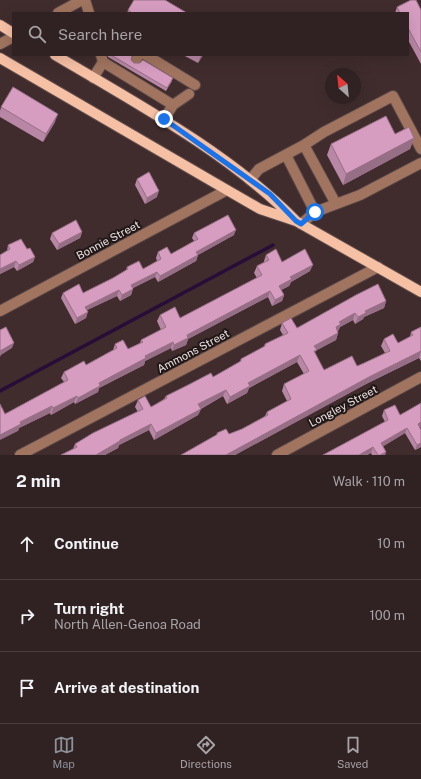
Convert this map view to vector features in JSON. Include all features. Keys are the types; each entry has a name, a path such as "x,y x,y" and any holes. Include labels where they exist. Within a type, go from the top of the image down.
{"main road":[{"path":"1,26 12,32"},
{"path":"57,56 164,119 270,194 299,223"},
{"path":"0,58 260,209 299,223 421,292"}],"street":[{"path":"60,12 84,0 89,12"},
{"path":"0,44 12,38"},
{"path":"149,60 163,71 194,85"},
{"path":"94,78 108,61 152,88 173,105"},
{"path":"164,119 173,105 189,94"},
{"path":"250,180 259,170 324,132 394,96 421,149"},
{"path":"304,145 336,204"},
{"path":"286,155 315,212"},
{"path":"299,223 315,212 360,195 421,163"},
{"name":"Bonnie Street","path":"0,311 227,190"},
{"name":"Ammons Street","path":"20,455 378,267"},
{"name":"Longley Street","path":"277,455 421,377"}],"building":[{"path":"134,0 165,0 185,12 131,12 128,10"},
{"path":"411,0 416,0 421,10 421,52 409,30 409,12 400,12 397,7"},
{"path":"113,56 132,56 131,60 134,63 140,63 143,60 173,78 167,88"},
{"path":"13,87 58,114 46,134 1,107"},
{"path":"386,116 395,134 409,127 414,138 346,174 331,144"},
{"path":"149,172 159,191 147,198 137,179"},
{"path":"228,215 236,230 196,252 198,255 160,276 157,272 131,285 133,289 122,295 119,290 85,307 88,312 77,318 63,293 79,284 83,293 113,278 128,269 127,267 139,261 143,269 161,259 158,252 167,247 171,254 198,239 194,233"},
{"path":"76,220 82,232 59,244 52,233"},
{"path":"21,239 27,249 30,248 35,257 19,265 16,261 0,269 0,255 10,249 8,245"},
{"path":"276,249 282,262 305,249 313,265 290,277 292,279 279,286 284,295 275,300 270,291 187,335 188,338 174,345 173,342 145,356 146,358 99,383 100,386 78,398 77,396 53,408 52,406 20,422 21,424 0,435 0,404 5,414 68,380 64,372 84,361 86,365 117,348 115,344 123,340 128,349 143,342 141,340 166,327 160,315 175,307 180,318 262,275 257,266 269,260 266,255"},
{"path":"378,284 386,301 365,311 366,313 358,317 355,313 339,322 341,324 336,327 338,333 314,346 317,350 314,351 324,370 352,356 357,366 362,364 390,351 384,339 393,334 398,343 413,335 411,332 421,327 421,351 369,377 226,455 181,455 226,429 229,434 242,429 268,415 267,412 291,399 284,384 309,371 300,355 248,383 250,386 230,397 226,390 198,404 201,409 156,433 151,424 120,440 96,455 61,455 77,447 75,444 93,433 143,409 138,400 145,396 151,407 167,398 166,396 211,373 213,377 265,346 265,344 288,333 282,323 291,318 297,328"},
{"path":"6,327 14,343 0,351 0,330"},
{"path":"421,403 421,422 418,424 421,430 421,443 417,445 407,428 381,443 386,452 380,455 378,455 373,447 359,455 323,455 388,420 384,410 395,405 400,415"}],"waterway":[{"path":"0,391 273,245"}],"route":[{"path":"164,119 270,194 296,221 301,224 315,212"}]}
